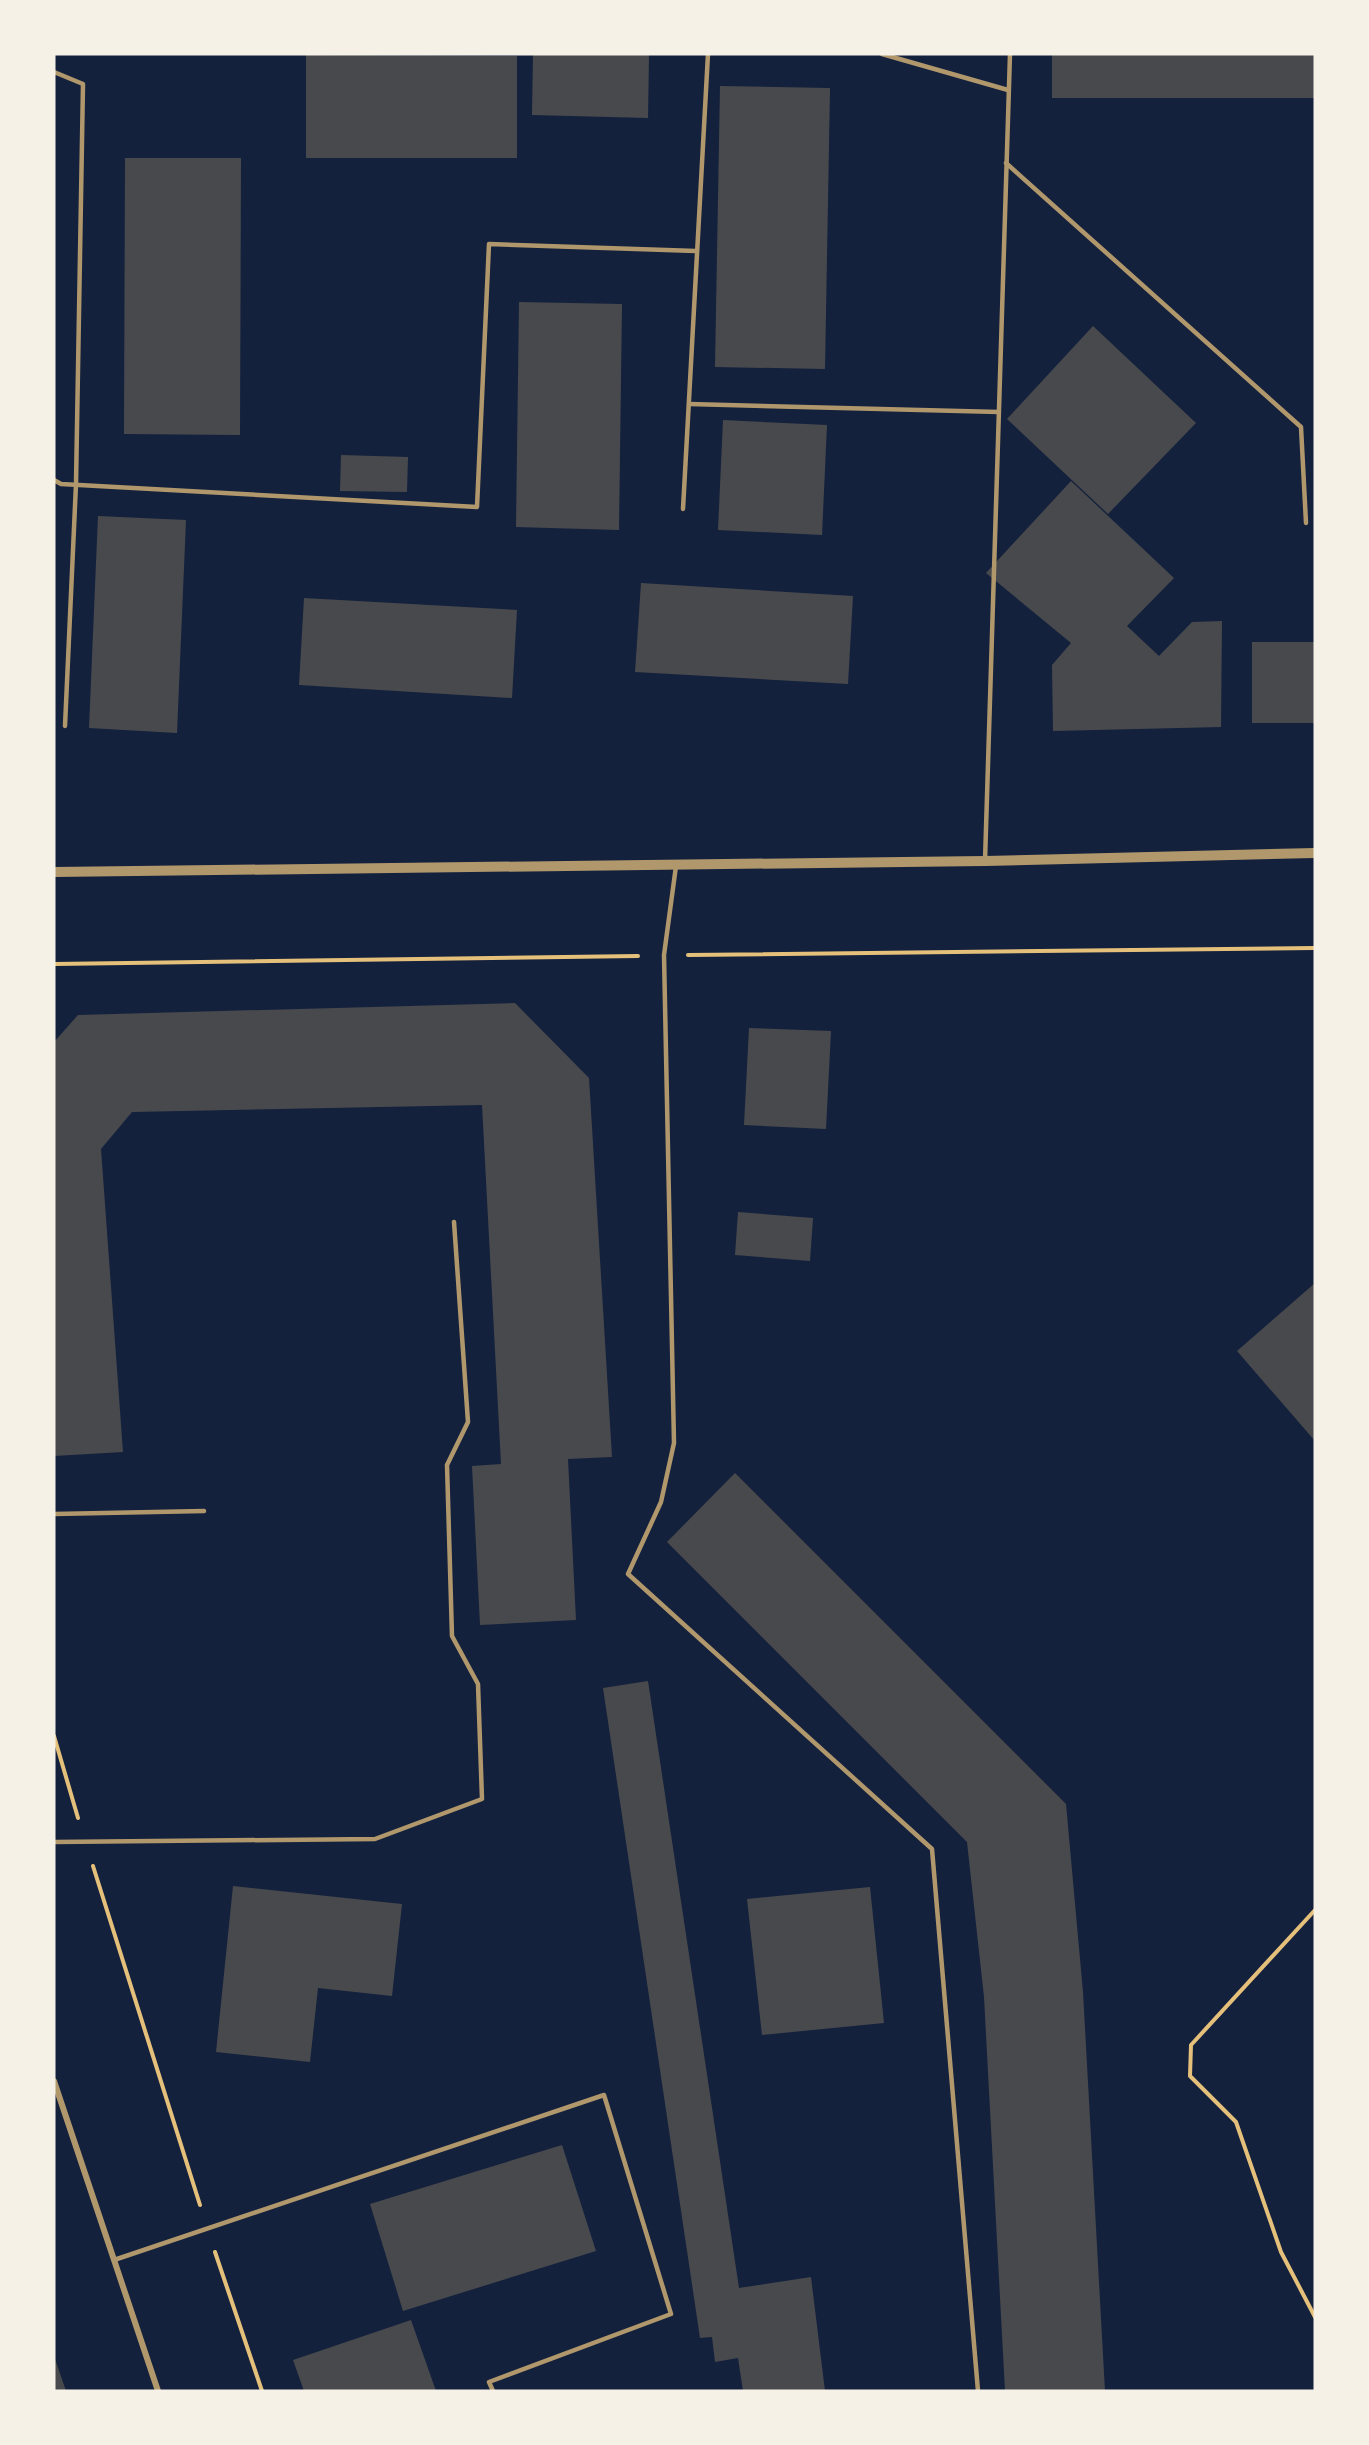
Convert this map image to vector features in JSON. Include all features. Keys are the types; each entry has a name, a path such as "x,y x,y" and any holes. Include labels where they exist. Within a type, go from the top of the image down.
{"street":[{"path":"54,872 985,861 1315,853"},
{"path":"54,2081 158,2391"}],"lane":[{"path":"683,509 708,54"},
{"path":"882,54 1008,90"},
{"path":"985,861 1010,54"},
{"path":"54,72 83,84 76,484 65,726"},
{"path":"1006,163 1301,427 1306,523"},
{"path":"54,480 61,484 477,507 489,244 696,251"},
{"path":"689,404 999,412"},
{"path":"676,864 664,955 674,1443 661,1502 628,1574 932,1849 978,2391"},
{"path":"54,1842 375,1839 482,1799 478,1684 452,1636 447,1465 468,1422 454,1222"},
{"path":"54,1514 204,1511"},
{"path":"114,2260 604,2095 671,2314 489,2382 493,2391"}],"path":[{"path":"54,1736 85,1842 262,2391"},
{"path":"1315,1910 1191,2045 1190,2076 1236,2122 1281,2252 1315,2317"}],"building":[{"path":"533,54 649,54 648,118 532,115"},
{"path":"1052,54 1315,54 1315,98 1052,98"},
{"path":"306,55 517,56 517,158 306,158"},
{"path":"720,86 830,88 825,369 715,367"},
{"path":"125,158 241,158 240,435 124,434"},
{"path":"519,302 622,304 619,530 516,527"},
{"path":"1093,326 1196,423 1108,514 1007,419"},
{"path":"723,420 827,425 822,535 718,530"},
{"path":"341,455 408,457 407,492 340,491"},
{"path":"1071,481 1174,578 1127,626 1159,656 1192,622 1222,621 1221,727 1053,731 1052,665 1071,643 986,573"},
{"path":"98,516 186,520 177,733 89,728"},
{"path":"641,583 853,596 848,684 635,672"},
{"path":"304,598 517,610 512,698 299,685"},
{"path":"1252,642 1315,642 1315,723 1252,723"},
{"path":"515,1003 589,1078 612,1457 568,1459 576,1620 480,1625 472,1466 501,1464 482,1105 132,1112 101,1149 123,1452 54,1456 54,1042 78,1015"},
{"path":"749,1028 831,1031 826,1129 744,1125"},
{"path":"738,1212 813,1218 810,1261 735,1255"},
{"path":"1315,1283 1315,1441 1237,1351"},
{"path":"735,1473 1066,1804 1083,1992 1105,2391 1005,2391 984,1997 967,1842 667,1542"},
{"path":"648,1681 739,2288 811,2277 825,2391 743,2391 738,2358 715,2362 712,2337 700,2338 603,1688"},
{"path":"233,1886 402,1904 392,1996 318,1988 310,2062 216,2052"},
{"path":"870,1887 884,2023 762,2035 747,1899"},
{"path":"562,2145 596,2251 403,2311 370,2204"},
{"path":"411,2320 436,2391 304,2391 293,2360"},
{"path":"54,2356 66,2391 54,2391"}]}
